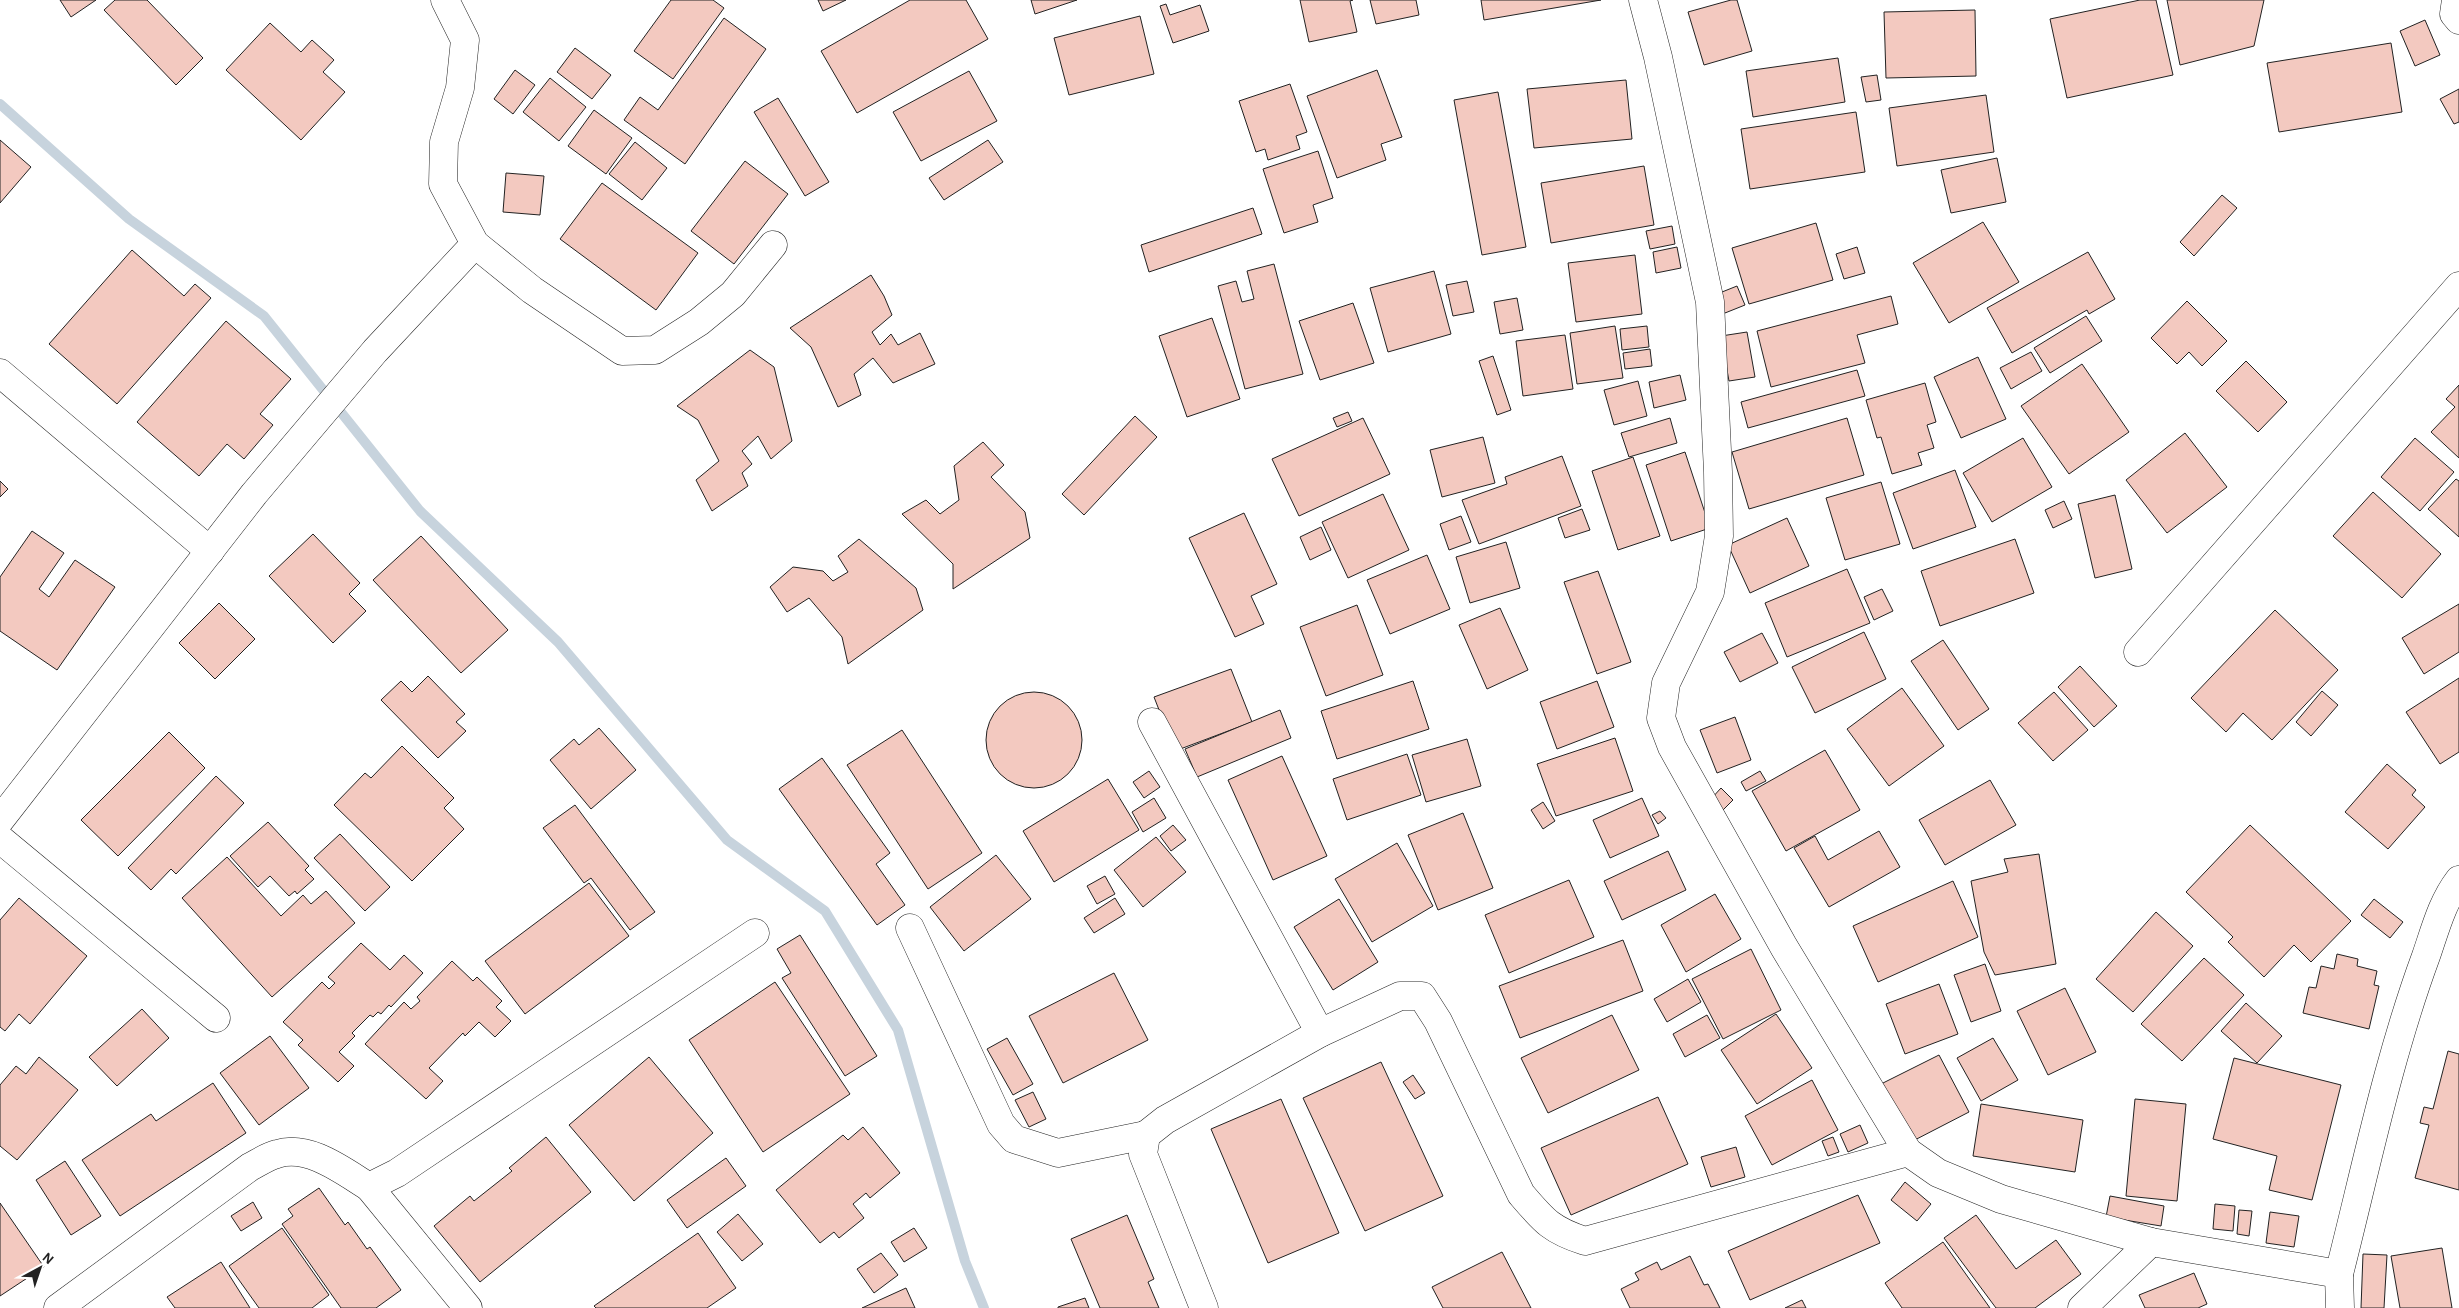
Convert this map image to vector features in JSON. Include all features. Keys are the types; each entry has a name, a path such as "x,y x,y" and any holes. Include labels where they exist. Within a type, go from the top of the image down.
{"street":[{"path":"445,0 465,40 460,88 444,142 442,184 475,244 532,290 622,351 655,350 699,322 733,294 773,245"},
{"path":"1643,0 1658,57 1710,302 1718,472 1719,536 1710,592 1666,682 1660,718 1672,747 1784,947 1908,1152 1938,1173 2001,1199 2150,1242 2339,1274"},
{"path":"2456,0 2454,14 2459,20"},
{"path":"0,820 254,494 375,351 475,244"},
{"path":"2138,652 2459,286"},
{"path":"0,373 210,551"},
{"path":"1152,722 1320,1033"},
{"path":"0,839 216,1018"},
{"path":"2340,1308 2339,1274 2402,1032 2419,976 2449,893 2459,880"},
{"path":"910,928 1000,1124 1014,1140 1058,1153 1146,1136 1165,1120 1320,1033 1400,996 1422,996 1438,1021 1522,1194 1541,1218 1560,1233 1585,1241 1908,1152"},
{"path":"369,1187 397,1172 755,933"},
{"path":"1146,1136 1143,1154 1204,1308"},
{"path":"58,1308 250,1167 278,1154 302,1151 336,1167 369,1187 468,1308"},
{"path":"2082,1308 2150,1242"}],"building":[{"path":"60,0 96,0 71,17"},
{"path":"115,0 147,0 203,58 176,85 104,10"},
{"path":"671,0 713,0 724,8 673,79 634,51"},
{"path":"818,0 846,0 823,11"},
{"path":"910,0 966,0 988,39 857,113 821,51"},
{"path":"1031,0 1077,0 1035,14"},
{"path":"1300,0 1353,0 1350,1 1357,32 1309,42"},
{"path":"1370,0 1416,0 1419,15 1376,24"},
{"path":"1481,0 1601,0 1484,20"},
{"path":"1737,0 1752,51 1704,65 1688,12"},
{"path":"2140,0 2156,0 2173,75 2067,98 2050,19"},
{"path":"2167,0 2264,0 2254,46 2180,65"},
{"path":"1166,4 1170,15 1200,5 1209,31 1173,43 1160,6"},
{"path":"1975,10 1976,76 1886,78 1884,12"},
{"path":"1140,16 1154,74 1069,95 1054,38"},
{"path":"724,18 766,49 685,164 624,120 640,97 658,110"},
{"path":"2425,20 2440,55 2415,66 2400,31"},
{"path":"270,23 301,52 312,40 334,60 323,72 345,92 301,140 226,70"},
{"path":"2391,43 2402,112 2279,132 2267,63"},
{"path":"575,48 611,75 592,99 557,72"},
{"path":"1838,58 1845,102 1753,117 1746,71"},
{"path":"515,70 535,85 513,114 494,99"},
{"path":"1377,70 1402,137 1381,144 1386,160 1337,178 1307,96"},
{"path":"969,71 997,121 921,161 893,112"},
{"path":"1877,75 1881,100 1866,102 1861,77"},
{"path":"550,78 586,107 559,141 523,112"},
{"path":"1626,80 1632,139 1534,148 1527,89"},
{"path":"1290,84 1307,132 1296,136 1300,149 1268,160 1265,149 1256,152 1239,101"},
{"path":"2459,89 2459,122 2454,124 2440,99"},
{"path":"1498,92 1526,247 1482,255 1454,100"},
{"path":"1986,95 1994,152 1897,166 1889,108"},
{"path":"778,98 829,182 805,196 754,112"},
{"path":"594,110 632,138 606,174 568,146"},
{"path":"1856,112 1865,172 1750,189 1741,129"},
{"path":"0,140 31,167 0,203"},
{"path":"988,140 1003,162 944,200 929,178"},
{"path":"635,142 667,168 642,200 609,174"},
{"path":"1318,151 1333,198 1313,205 1318,222 1284,233 1263,169"},
{"path":"1997,158 2006,202 1951,213 1941,170"},
{"path":"745,161 788,194 734,264 691,231"},
{"path":"1644,166 1654,225 1551,243 1541,183"},
{"path":"506,173 544,176 540,215 503,212"},
{"path":"602,183 698,253 656,310 560,239"},
{"path":"2222,195 2237,208 2194,256 2180,242"},
{"path":"1253,208 1262,234 1149,272 1141,245"},
{"path":"1983,222 2019,282 1949,323 1913,263"},
{"path":"1816,223 1833,280 1749,304 1732,248"},
{"path":"1672,226 1675,244 1650,249 1646,231"},
{"path":"1677,247 1681,268 1656,273 1653,252"},
{"path":"1857,247 1865,273 1844,279 1836,254"},
{"path":"132,250 184,296 195,284 211,298 117,404 49,344"},
{"path":"2088,252 2115,299 2089,314 2087,310 2012,353 1987,308"},
{"path":"1635,255 1642,314 1576,322 1568,263"},
{"path":"1274,264 1303,374 1245,389 1218,286 1236,281 1242,302 1254,299 1247,271"},
{"path":"1434,271 1451,334 1388,352 1370,288"},
{"path":"871,275 884,296 892,315 872,332 880,345 891,334 898,345 920,333 935,364 893,383 873,358 854,374 861,395 838,407 811,347 790,328"},
{"path":"1467,281 1474,312 1453,316 1446,285"},
{"path":"1737,286 1745,305 1725,313 1717,294"},
{"path":"1891,296 1898,324 1857,335 1865,363 1771,387 1757,331"},
{"path":"1517,298 1523,330 1500,334 1494,302"},
{"path":"2187,301 2227,341 2202,366 2189,352 2177,364 2151,338"},
{"path":"1353,303 1374,363 1320,380 1299,321"},
{"path":"2086,316 2102,341 2050,373 2034,348"},
{"path":"1212,318 1240,399 1187,417 1159,336"},
{"path":"226,321 291,379 260,414 273,425 244,459 227,444 199,476 137,422"},
{"path":"1615,326 1623,378 1577,384 1570,333"},
{"path":"1647,326 1649,347 1622,350 1620,329"},
{"path":"1747,332 1755,377 1729,381 1721,336"},
{"path":"1565,335 1573,389 1523,396 1516,341"},
{"path":"1650,349 1652,366 1625,369 1623,353"},
{"path":"750,350 774,367 792,441 771,459 758,436 742,451 752,464 742,473 748,486 712,511 696,480 719,461 698,420 677,406"},
{"path":"2031,352 2042,371 2011,389 2000,368"},
{"path":"1493,356 1511,410 1497,415 1479,361"},
{"path":"1978,357 2006,419 1961,438 1934,377"},
{"path":"2246,361 2287,402 2258,432 2216,391"},
{"path":"2082,364 2129,432 2069,474 2021,406"},
{"path":"1857,370 1865,396 1748,428 1741,402"},
{"path":"1680,375 1686,400 1654,408 1649,382"},
{"path":"1638,381 1647,416 1614,425 1604,390"},
{"path":"1925,383 1936,422 1927,425 1934,448 1918,453 1922,465 1892,474 1881,437 1877,438 1866,400"},
{"path":"2459,385 2459,458 2431,432 2455,407 2446,399"},
{"path":"1348,412 1352,421 1337,427 1333,418"},
{"path":"1135,416 1157,437 1084,515 1062,494"},
{"path":"1363,418 1390,474 1299,516 1272,459"},
{"path":"1670,418 1677,443 1629,457 1621,433"},
{"path":"1847,418 1864,475 1749,509 1732,452"},
{"path":"2185,433 2227,487 2167,533 2126,480"},
{"path":"1483,437 1495,483 1442,497 1430,450"},
{"path":"2023,438 2052,487 1992,522 1963,473"},
{"path":"2415,438 2454,472 2420,511 2381,477"},
{"path":"983,442 1004,465 991,477 1025,512 1030,538 953,589 953,564 902,514 926,500 940,514 959,500 954,466"},
{"path":"1685,452 1710,528 1671,541 1646,465"},
{"path":"1562,456 1581,506 1479,544 1462,500 1507,484 1505,477"},
{"path":"1633,457 1660,536 1618,550 1592,471"},
{"path":"1955,470 1976,527 1913,549 1893,493"},
{"path":"2456,479 2459,481 2459,537 2428,509"},
{"path":"0,481 8,489 0,497"},
{"path":"1881,482 1900,544 1845,560 1826,498"},
{"path":"2373,492 2441,554 2402,598 2333,536"},
{"path":"1383,494 1409,550 1348,578 1322,522"},
{"path":"2115,495 2132,569 2095,578 2078,504"},
{"path":"2064,501 2072,519 2053,528 2045,510"},
{"path":"1582,509 1590,530 1565,538 1558,518"},
{"path":"1244,513 1277,584 1251,596 1264,624 1235,637 1189,538"},
{"path":"1461,516 1471,542 1449,550 1440,524"},
{"path":"1787,518 1809,566 1750,593 1728,545"},
{"path":"1321,527 1331,550 1310,560 1300,537"},
{"path":"32,531 64,553 39,589 49,597 75,560 115,587 57,670 0,631 0,577"},
{"path":"313,534 360,583 349,594 366,611 333,643 269,576"},
{"path":"421,536 508,630 461,673 373,580"},
{"path":"859,539 916,588 923,610 848,664 842,637 809,598 787,612 770,587 793,567 823,571 833,581 848,572 838,556"},
{"path":"2015,539 2034,593 1940,626 1921,571"},
{"path":"1506,542 1520,588 1470,603 1456,557"},
{"path":"1427,555 1450,609 1390,634 1367,580"},
{"path":"1847,569 1870,623 1787,657 1765,603"},
{"path":"1598,571 1631,662 1597,674 1564,582"},
{"path":"1882,589 1893,611 1874,620 1864,597"},
{"path":"219,603 255,639 215,679 179,643"},
{"path":"2459,604 2459,652 2424,674 2402,638"},
{"path":"1357,605 1383,675 1326,696 1300,627"},
{"path":"1500,608 1528,670 1487,689 1459,625"},
{"path":"2275,610 2338,670 2272,740 2243,713 2226,732 2191,698"},
{"path":"1864,632 1886,679 1815,713 1792,667"},
{"path":"1762,633 1778,663 1740,682 1724,652"},
{"path":"1943,640 1989,709 1958,730 1911,661"},
{"path":"2080,666 2117,706 2094,727 2058,687"},
{"path":"1231,669 1252,722 1175,751 1154,697"},
{"path":"428,676 465,714 456,722 466,731 438,758 381,700 401,681 412,692"},
{"path":"2459,678 2459,752 2440,764 2406,712"},
{"path":"1413,681 1429,729 1337,759 1321,711"},
{"path":"1597,681 1614,727 1557,749 1540,702"},
{"path":"1902,688 1944,746 1889,786 1847,729"},
{"path":"2322,691 2338,705 2311,736 2296,722"},
{"path":"1034,692 1052,695 1068,706 1079,722 1082,740 1079,758 1068,774 1052,785 1034,788 1016,785 1000,774 989,758 986,740 989,722 1000,706 1016,695"},
{"path":"2054,692 2088,730 2053,761 2018,723"},
{"path":"1280,710 1291,738 1197,777 1185,749"},
{"path":"1735,717 1751,760 1717,773 1700,730"},
{"path":"599,728 636,770 591,809 550,760 574,739 579,745"},
{"path":"902,730 982,853 928,889 847,765"},
{"path":"169,732 205,768 118,856 81,820"},
{"path":"1615,738 1633,791 1556,816 1537,764"},
{"path":"1467,739 1481,786 1426,802 1412,755"},
{"path":"402,746 454,798 444,808 464,829 412,881 334,805 365,773 371,778"},
{"path":"1825,750 1860,810 1786,851 1752,791"},
{"path":"1407,754 1421,795 1347,820 1333,779"},
{"path":"1282,756 1327,856 1273,880 1228,780"},
{"path":"822,758 890,853 876,864 905,905 877,925 779,789"},
{"path":"2387,764 2416,790 2412,795 2425,807 2388,849 2345,812"},
{"path":"1149,771 1160,787 1144,798 1133,782"},
{"path":"1760,771 1766,781 1746,791 1741,782"},
{"path":"216,776 244,803 176,874 171,869 151,890 128,868"},
{"path":"1108,779 1139,830 1054,882 1023,831"},
{"path":"1990,780 2016,825 1945,865 1919,820"},
{"path":"1721,788 1733,800 1723,810 1711,799"},
{"path":"1154,798 1166,818 1143,832 1132,812"},
{"path":"1642,798 1659,836 1610,858 1593,820"},
{"path":"1543,802 1555,821 1543,829 1531,810"},
{"path":"575,805 655,912 630,930 591,878 584,883 543,828"},
{"path":"1660,811 1666,818 1658,824 1652,815"},
{"path":"1463,813 1493,888 1438,910 1408,835"},
{"path":"268,822 309,866 305,870 314,879 297,894 295,891 289,896 270,876 258,887 230,856"},
{"path":"1173,825 1186,840 1171,851 1160,836"},
{"path":"2250,825 2351,921 2311,962 2294,945 2264,977 2228,942 2233,937 2186,892"},
{"path":"1879,831 1900,867 1829,907 1794,848 1815,836 1828,860"},
{"path":"340,834 390,887 365,911 314,858"},
{"path":"1156,837 1186,872 1143,907 1114,870"},
{"path":"1397,843 1433,906 1372,942 1335,879"},
{"path":"1668,851 1686,890 1622,920 1604,881"},
{"path":"2039,854 2056,964 1995,975 1984,952 1971,881 2008,872 2004,859"},
{"path":"996,855 1031,899 964,951 930,907"},
{"path":"227,857 281,916 303,895 311,904 326,891 355,923 272,997 182,898"},
{"path":"1105,876 1115,894 1097,904 1087,886"},
{"path":"1569,880 1594,937 1509,973 1485,915"},
{"path":"1953,881 1978,937 1878,982 1853,926"},
{"path":"589,883 629,936 525,1014 485,961"},
{"path":"1715,894 1741,939 1686,972 1661,925"},
{"path":"19,898 87,956 30,1024 19,1014 5,1031 0,1027 0,920"},
{"path":"1115,898 1125,914 1094,933 1084,918"},
{"path":"1339,899 1378,962 1333,990 1294,927"},
{"path":"2374,899 2403,922 2390,938 2361,915"},
{"path":"2156,912 2193,946 2133,1012 2096,979"},
{"path":"800,935 877,1056 845,1076 782,978 791,973 777,949"},
{"path":"1623,940 1643,991 1520,1038 1499,986"},
{"path":"361,943 390,970 404,955 423,973 391,1007 389,1005 381,1014 378,1012 373,1017 370,1015 352,1033 355,1036 339,1052 354,1066 338,1082 298,1045 303,1040 283,1022 322,982 329,989 335,983 328,977"},
{"path":"1751,949 1781,1010 1723,1039 1692,979"},
{"path":"2337,954 2358,959 2357,966 2377,971 2374,985 2379,986 2369,1029 2303,1013 2309,987 2316,988 2321,966 2334,969"},
{"path":"2204,958 2244,995 2182,1061 2141,1024"},
{"path":"452,961 473,981 477,977 502,1001 496,1007 511,1021 495,1037 479,1022 465,1036 463,1033 429,1068 443,1081 426,1099 365,1044 404,1002 411,1009 420,1001 417,997"},
{"path":"1985,964 2001,1011 1971,1022 1954,975"},
{"path":"1114,973 1148,1040 1063,1083 1029,1016"},
{"path":"1688,979 1701,1002 1667,1022 1654,999"},
{"path":"775,982 850,1094 763,1152 689,1040"},
{"path":"1939,984 1958,1034 1905,1054 1886,1004"},
{"path":"2065,988 2096,1052 2048,1075 2017,1011"},
{"path":"2246,1003 2282,1036 2257,1063 2221,1031"},
{"path":"142,1009 169,1038 117,1086 89,1057"},
{"path":"1776,1014 1812,1068 1757,1104 1721,1050"},
{"path":"1612,1015 1639,1070 1548,1113 1521,1058"},
{"path":"1707,1015 1720,1038 1685,1057 1673,1034"},
{"path":"270,1036 309,1088 259,1125 220,1073"},
{"path":"1007,1038 1033,1084 1013,1095 987,1049"},
{"path":"1993,1038 2018,1080 1981,1101 1957,1058"},
{"path":"2448,1051 2459,1054 2459,1190 2415,1178 2429,1125 2420,1123 2424,1107 2433,1109"},
{"path":"1939,1055 1969,1112 1907,1144 1877,1086"},
{"path":"39,1057 78,1090 17,1160 0,1146 0,1085 16,1066 26,1074"},
{"path":"649,1057 713,1133 634,1201 569,1125"},
{"path":"2234,1058 2341,1085 2312,1200 2269,1190 2277,1156 2213,1139"},
{"path":"1381,1062 1443,1196 1365,1231 1303,1098"},
{"path":"1413,1075 1425,1093 1415,1099 1403,1082"},
{"path":"1812,1080 1838,1130 1772,1165 1745,1116"},
{"path":"213,1083 246,1133 120,1216 82,1160 151,1114 156,1121"},
{"path":"1033,1092 1046,1119 1029,1127 1015,1100"},
{"path":"1658,1097 1688,1164 1571,1215 1541,1148"},
{"path":"1281,1099 1339,1233 1268,1263 1211,1129"},
{"path":"2135,1099 2186,1104 2177,1201 2126,1196"},
{"path":"1981,1104 2083,1120 2075,1172 1973,1156"},
{"path":"1860,1125 1868,1143 1848,1152 1840,1134"},
{"path":"863,1127 900,1173 870,1198 866,1193 853,1204 864,1218 839,1238 834,1232 820,1243 776,1190 843,1135 848,1140"},
{"path":"546,1137 591,1192 480,1282 434,1226 470,1196 474,1201 512,1171 509,1168"},
{"path":"1833,1137 1839,1152 1828,1156 1822,1141"},
{"path":"1736,1147 1745,1177 1711,1187 1701,1157"},
{"path":"726,1158 746,1186 687,1228 667,1200"},
{"path":"65,1161 101,1216 71,1235 36,1180"},
{"path":"1905,1182 1931,1204 1917,1221 1891,1200"},
{"path":"319,1188 345,1225 348,1222 367,1249 370,1247 401,1290 376,1308 341,1308 282,1224 293,1216 288,1209"},
{"path":"1858,1195 1880,1243 1750,1300 1728,1251"},
{"path":"2110,1196 2164,1206 2161,1226 2106,1217"},
{"path":"253,1202 262,1218 241,1231 231,1216"},
{"path":"0,1203 44,1267 0,1296"},
{"path":"2215,1204 2235,1206 2233,1231 2213,1229"},
{"path":"2239,1210 2252,1211 2249,1236 2237,1234"},
{"path":"2270,1212 2299,1216 2294,1247 2266,1243"},
{"path":"738,1214 763,1244 742,1261 717,1232"},
{"path":"1127,1215 1154,1279 1148,1282 1159,1308 1100,1308 1071,1239"},
{"path":"1976,1215 2016,1269 2056,1240 2081,1274 2035,1308 1996,1308 1944,1238"},
{"path":"282,1228 329,1295 312,1308 259,1308 229,1266"},
{"path":"914,1228 927,1248 904,1262 891,1242"},
{"path":"698,1233 736,1288 707,1308 596,1308 594,1306"},
{"path":"1943,1242 1990,1308 1902,1308 1885,1283"},
{"path":"2442,1248 2452,1308 2400,1308 2391,1256"},
{"path":"1502,1252 1531,1308 1443,1308 1432,1287"},
{"path":"881,1253 898,1275 874,1293 857,1269"},
{"path":"2363,1254 2387,1255 2384,1308 2361,1308"},
{"path":"1690,1256 1704,1285 1708,1284 1720,1308 1630,1308 1621,1289 1639,1280 1635,1273 1657,1262 1661,1270"},
{"path":"221,1262 250,1308 175,1308 167,1297"},
{"path":"2194,1273 2207,1304 2198,1308 2145,1308 2139,1295"},
{"path":"906,1288 915,1308 862,1308"},
{"path":"1085,1298 1089,1308 1058,1308 1058,1307"},
{"path":"1802,1300 1806,1308 1785,1308"}],"waterway":[{"path":"0,104 129,219 264,316 420,511 558,642 727,840 825,911 898,1030 965,1261 984,1308"}]}
